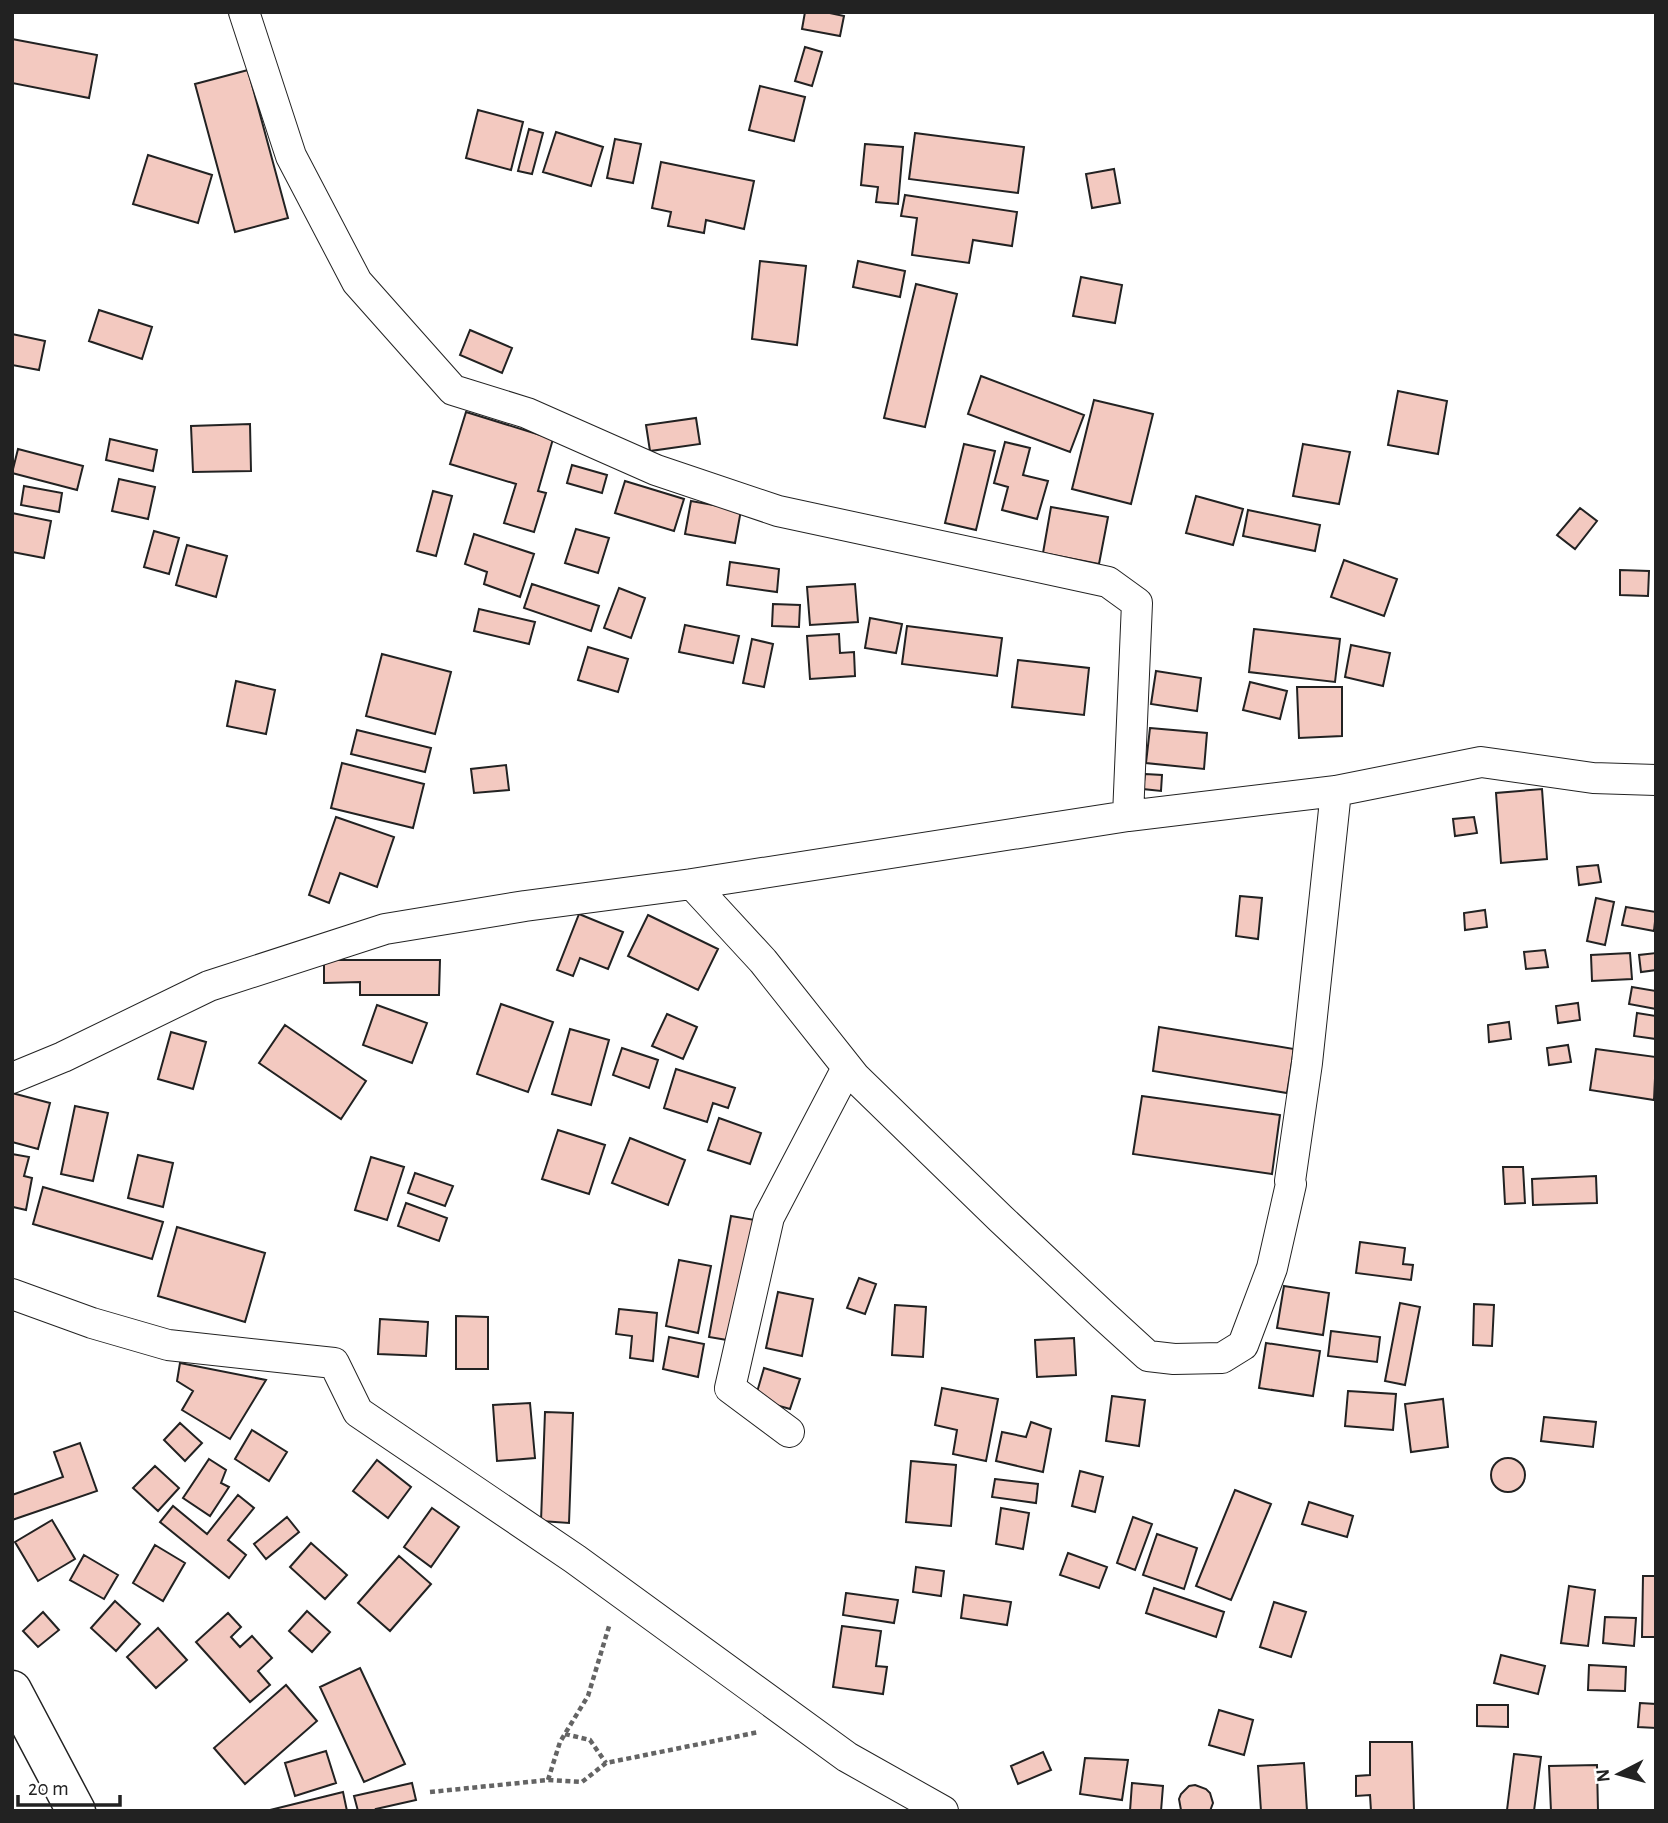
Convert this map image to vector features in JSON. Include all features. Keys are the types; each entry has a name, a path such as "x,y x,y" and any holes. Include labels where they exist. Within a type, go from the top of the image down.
{"street":[{"path":"244,12 290,156 357,282 453,390 527,413 656,470 778,511 1108,582 1137,603 1128,816"},
{"path":"12,1079 209,986 385,929 1128,816 1336,791 1481,762 1593,778 1656,780"},
{"path":"692,884 763,961 855,1077 1000,1218 1148,1356 1174,1360 1222,1358 1243,1345 1272,1268 1291,1184 1307,1063 1336,791"},
{"path":"789,1432 730,1388 769,1217 847,1068"},
{"path":"12,1294 168,1345 334,1363 358,1412 575,1559 847,1757 943,1811"},
{"path":"12,1690 76,1811"}],"path":[{"path":"548,1780 561,1742 588,1696 620,1591"},
{"path":"430,1792 548,1780 582,1782 606,1763 801,1723"},
{"path":"565,1734 590,1740 606,1763"}],"building":[{"path":"805,12 844,16 840,36 802,29"},
{"path":"12,39 97,55 89,98 12,83"},
{"path":"805,47 822,52 812,86 795,81"},
{"path":"248,70 288,218 235,232 195,84"},
{"path":"760,86 805,97 794,141 749,130"},
{"path":"478,110 523,122 511,170 466,158"},
{"path":"529,129 543,133 532,174 518,171"},
{"path":"556,132 603,147 591,186 543,172"},
{"path":"915,133 1024,147 1018,193 909,179"},
{"path":"615,139 641,144 633,183 607,178"},
{"path":"865,144 903,147 898,204 876,202 878,187 861,185"},
{"path":"148,155 212,175 198,223 133,204"},
{"path":"661,162 754,181 744,229 706,220 704,233 668,226 671,212 652,208"},
{"path":"1114,169 1120,203 1092,208 1086,174"},
{"path":"905,195 1017,212 1012,246 973,240 969,263 912,255 917,218 901,216"},
{"path":"760,261 806,266 797,345 752,339"},
{"path":"858,261 905,271 900,297 853,287"},
{"path":"1081,277 1122,285 1115,323 1073,316"},
{"path":"916,284 957,294 925,427 884,418"},
{"path":"99,310 152,327 142,359 89,341"},
{"path":"470,330 512,348 502,373 460,355"},
{"path":"12,334 45,341 39,370 12,365"},
{"path":"981,376 1084,415 1070,452 968,414"},
{"path":"1398,391 1447,401 1438,454 1388,445"},
{"path":"1094,400 1153,414 1131,504 1072,489"},
{"path":"466,412 553,439 538,491 546,493 534,532 504,523 516,484 450,464"},
{"path":"696,418 700,444 650,451 646,425"},
{"path":"250,424 251,471 193,472 191,426"},
{"path":"110,439 157,450 153,471 106,460"},
{"path":"1005,442 1030,448 1023,475 1048,481 1037,519 1002,510 1008,487 994,483"},
{"path":"964,444 995,451 976,530 945,523"},
{"path":"1303,444 1350,452 1339,504 1293,496"},
{"path":"18,449 83,466 77,490 12,473"},
{"path":"572,465 607,475 602,493 567,483"},
{"path":"119,479 155,487 148,519 112,511"},
{"path":"625,481 684,499 674,531 615,513"},
{"path":"24,486 62,493 59,512 21,505"},
{"path":"433,491 452,496 436,556 417,551"},
{"path":"1196,496 1243,509 1233,545 1186,533"},
{"path":"691,501 741,510 735,543 685,534"},
{"path":"1051,507 1108,517 1099,564 1043,553"},
{"path":"1580,508 1597,521 1575,549 1557,535"},
{"path":"1248,510 1320,525 1315,551 1243,536"},
{"path":"12,513 51,521 44,558 12,552"},
{"path":"576,529 609,538 598,573 565,563"},
{"path":"154,531 179,538 169,574 144,567"},
{"path":"474,534 534,554 520,597 484,584 487,572 465,564"},
{"path":"187,545 227,556 216,597 176,585"},
{"path":"1344,560 1397,579 1384,616 1331,597"},
{"path":"730,562 779,569 777,592 727,585"},
{"path":"1620,570 1649,571 1648,596 1620,595"},
{"path":"532,584 599,606 591,631 524,608"},
{"path":"855,584 858,622 810,625 807,587"},
{"path":"619,588 645,598 631,638 604,628"},
{"path":"773,604 800,605 799,627 772,626"},
{"path":"479,609 535,622 529,644 474,631"},
{"path":"870,618 902,624 896,653 865,648"},
{"path":"685,625 739,636 733,663 679,652"},
{"path":"907,626 1002,638 997,676 902,664"},
{"path":"1254,629 1340,639 1335,682 1249,672"},
{"path":"839,634 840,653 854,652 855,676 810,679 807,636"},
{"path":"752,639 773,644 764,687 743,683"},
{"path":"1351,645 1390,653 1383,686 1345,677"},
{"path":"588,647 628,659 618,692 578,680"},
{"path":"382,654 451,672 435,734 366,716"},
{"path":"1018,660 1089,668 1084,715 1012,707"},
{"path":"1156,671 1201,678 1197,711 1151,704"},
{"path":"236,681 275,690 266,734 227,726"},
{"path":"1250,682 1287,691 1280,719 1243,710"},
{"path":"1297,687 1342,687 1342,736 1299,738"},
{"path":"1150,728 1207,733 1204,769 1146,763"},
{"path":"357,730 431,748 425,772 351,754"},
{"path":"342,763 424,784 413,828 331,808"},
{"path":"506,765 509,790 474,793 471,769"},
{"path":"1145,774 1162,775 1161,791 1143,789"},
{"path":"1542,789 1547,859 1501,863 1496,793"},
{"path":"336,817 394,837 377,887 340,873 329,903 309,895"},
{"path":"1474,817 1477,833 1455,836 1453,819"},
{"path":"1598,865 1601,882 1579,885 1577,867"},
{"path":"1240,896 1262,898 1258,939 1236,936"},
{"path":"1596,898 1614,902 1605,945 1587,941"},
{"path":"1626,907 1656,912 1654,931 1622,925"},
{"path":"1485,910 1487,927 1465,930 1464,913"},
{"path":"579,914 623,932 608,969 580,958 573,976 557,970"},
{"path":"648,915 718,949 698,990 628,956"},
{"path":"1545,950 1548,967 1526,969 1524,952"},
{"path":"1630,953 1632,979 1592,981 1591,955"},
{"path":"1656,953 1656,970 1641,972 1639,955"},
{"path":"324,960 440,960 439,995 360,995 360,982 324,983"},
{"path":"1632,987 1656,991 1656,1009 1629,1004"},
{"path":"1578,1003 1580,1020 1558,1023 1556,1006"},
{"path":"501,1004 553,1022 528,1092 477,1074"},
{"path":"377,1005 427,1023 412,1063 363,1045"},
{"path":"1637,1013 1656,1016 1656,1039 1634,1036"},
{"path":"667,1014 697,1027 683,1059 652,1046"},
{"path":"1509,1022 1511,1039 1489,1042 1488,1025"},
{"path":"285,1025 366,1081 341,1119 259,1063"},
{"path":"1159,1027 1294,1049 1287,1093 1153,1071"},
{"path":"570,1029 609,1040 591,1105 552,1094"},
{"path":"171,1032 206,1042 193,1089 158,1079"},
{"path":"1568,1045 1571,1062 1549,1065 1547,1048"},
{"path":"622,1048 658,1060 649,1088 613,1075"},
{"path":"1596,1049 1656,1057 1654,1100 1590,1090"},
{"path":"676,1069 735,1088 728,1108 713,1103 707,1122 664,1108"},
{"path":"12,1093 50,1103 38,1149 12,1142"},
{"path":"1142,1096 1280,1115 1272,1174 1133,1154"},
{"path":"75,1106 108,1113 93,1181 61,1174"},
{"path":"719,1118 761,1133 750,1164 708,1150"},
{"path":"558,1130 605,1145 589,1194 542,1179"},
{"path":"630,1138 685,1160 668,1205 612,1183"},
{"path":"12,1154 29,1157 24,1176 32,1178 26,1210 13,1207 12,1211"},
{"path":"138,1155 173,1163 163,1207 128,1198"},
{"path":"371,1157 404,1167 387,1220 355,1210"},
{"path":"1503,1167 1523,1167 1525,1203 1505,1204"},
{"path":"415,1173 453,1186 445,1206 408,1193"},
{"path":"1596,1176 1597,1203 1533,1205 1532,1179"},
{"path":"43,1187 163,1222 152,1259 33,1224"},
{"path":"406,1203 447,1218 439,1241 398,1226"},
{"path":"731,1216 755,1220 733,1341 709,1337"},
{"path":"177,1227 265,1253 245,1322 158,1296"},
{"path":"1360,1242 1405,1248 1403,1264 1413,1265 1411,1280 1356,1273"},
{"path":"679,1260 711,1266 698,1333 666,1326"},
{"path":"859,1278 876,1284 865,1314 847,1308"},
{"path":"1284,1286 1329,1293 1323,1335 1277,1328"},
{"path":"778,1292 813,1299 802,1356 766,1348"},
{"path":"1400,1303 1420,1307 1405,1385 1385,1381"},
{"path":"1474,1304 1494,1305 1492,1346 1473,1345"},
{"path":"895,1305 926,1307 923,1357 892,1355"},
{"path":"619,1309 657,1313 653,1361 630,1358 632,1336 616,1334"},
{"path":"456,1316 488,1317 488,1369 456,1369"},
{"path":"380,1319 428,1322 426,1356 378,1354"},
{"path":"1331,1331 1380,1337 1377,1362 1328,1356"},
{"path":"669,1337 704,1344 698,1377 663,1369"},
{"path":"1074,1338 1076,1375 1037,1377 1035,1340"},
{"path":"1266,1343 1320,1351 1313,1396 1259,1388"},
{"path":"180,1363 266,1380 230,1439 182,1410 193,1391 177,1381"},
{"path":"764,1368 800,1379 790,1409 755,1399"},
{"path":"942,1388 998,1399 986,1461 953,1454 957,1430 935,1425"},
{"path":"1348,1391 1396,1394 1393,1430 1345,1426"},
{"path":"1112,1396 1145,1400 1139,1446 1106,1441"},
{"path":"1443,1399 1448,1447 1411,1452 1405,1404"},
{"path":"530,1403 535,1458 497,1461 493,1405"},
{"path":"545,1412 573,1413 569,1523 541,1521"},
{"path":"1544,1417 1596,1422 1593,1447 1541,1441"},
{"path":"1031,1422 1051,1429 1043,1472 996,1461 1002,1432 1026,1437"},
{"path":"180,1423 202,1443 185,1461 164,1440"},
{"path":"252,1430 287,1452 269,1481 235,1459"},
{"path":"80,1443 97,1491 12,1520 12,1495 63,1477 54,1452"},
{"path":"1508,1458 1520,1463 1525,1475 1520,1487 1508,1492 1496,1487 1491,1475 1496,1463"},
{"path":"209,1459 226,1470 221,1483 229,1487 210,1516 183,1498"},
{"path":"377,1460 411,1487 388,1518 353,1491"},
{"path":"911,1461 956,1465 951,1526 906,1522"},
{"path":"155,1466 179,1488 158,1511 133,1488"},
{"path":"1080,1471 1103,1477 1095,1512 1072,1506"},
{"path":"995,1479 1038,1484 1036,1503 992,1497"},
{"path":"1235,1490 1271,1504 1231,1600 1196,1586"},
{"path":"238,1495 254,1508 228,1540 246,1555 229,1578 160,1522 173,1506 207,1534"},
{"path":"1309,1502 1353,1516 1347,1537 1302,1524"},
{"path":"432,1508 459,1527 431,1567 404,1547"},
{"path":"1001,1508 1029,1513 1023,1549 996,1544"},
{"path":"287,1517 299,1532 266,1559 254,1544"},
{"path":"1133,1517 1152,1524 1135,1570 1117,1563"},
{"path":"52,1520 75,1559 38,1581 15,1542"},
{"path":"1157,1534 1197,1548 1184,1589 1143,1575"},
{"path":"311,1543 347,1575 325,1599 290,1567"},
{"path":"155,1545 185,1563 163,1601 133,1583"},
{"path":"1068,1553 1107,1567 1099,1588 1060,1575"},
{"path":"84,1555 118,1575 104,1599 70,1580"},
{"path":"399,1556 431,1584 390,1631 358,1603"},
{"path":"916,1567 944,1571 941,1596 913,1592"},
{"path":"1643,1576 1656,1576 1656,1637 1642,1637"},
{"path":"1569,1586 1595,1590 1588,1646 1561,1643"},
{"path":"1154,1588 1224,1612 1216,1637 1146,1613"},
{"path":"846,1593 898,1600 894,1623 843,1615"},
{"path":"964,1595 1011,1602 1007,1625 961,1618"},
{"path":"115,1601 140,1624 116,1651 91,1628"},
{"path":"1274,1602 1306,1612 1291,1657 1260,1647"},
{"path":"307,1611 330,1632 312,1652 289,1631"},
{"path":"43,1612 59,1630 38,1647 23,1631"},
{"path":"228,1613 241,1627 231,1637 240,1647 252,1636 272,1658 258,1671 270,1685 250,1702 196,1642"},
{"path":"1605,1617 1636,1618 1634,1646 1603,1643"},
{"path":"842,1626 881,1631 876,1666 887,1667 883,1694 833,1687"},
{"path":"158,1628 187,1660 156,1688 127,1657"},
{"path":"1501,1655 1545,1666 1538,1694 1494,1683"},
{"path":"1589,1665 1626,1667 1625,1691 1588,1690"},
{"path":"360,1668 405,1764 364,1782 320,1687"},
{"path":"286,1685 317,1721 245,1784 214,1748"},
{"path":"1640,1703 1656,1704 1656,1728 1638,1727"},
{"path":"1477,1705 1508,1705 1508,1727 1477,1726"},
{"path":"1219,1710 1253,1720 1244,1755 1209,1745"},
{"path":"1370,1742 1412,1742 1414,1811 1371,1811 1370,1795 1356,1796 1356,1776 1370,1775"},
{"path":"326,1751 336,1783 295,1796 285,1763"},
{"path":"1043,1752 1051,1770 1018,1784 1011,1766"},
{"path":"1514,1754 1541,1757 1534,1811 1507,1810"},
{"path":"1085,1758 1128,1760 1122,1800 1080,1794"},
{"path":"1304,1763 1307,1811 1261,1811 1258,1766"},
{"path":"1597,1765 1598,1811 1551,1811 1549,1766"},
{"path":"412,1783 416,1800 376,1809 377,1811 358,1811 354,1796"},
{"path":"1132,1783 1163,1786 1161,1811 1130,1811"},
{"path":"1195,1785 1210,1793 1213,1803 1210,1811 1181,1810 1181,1794 1189,1786"},
{"path":"343,1792 347,1811 266,1811"}]}
